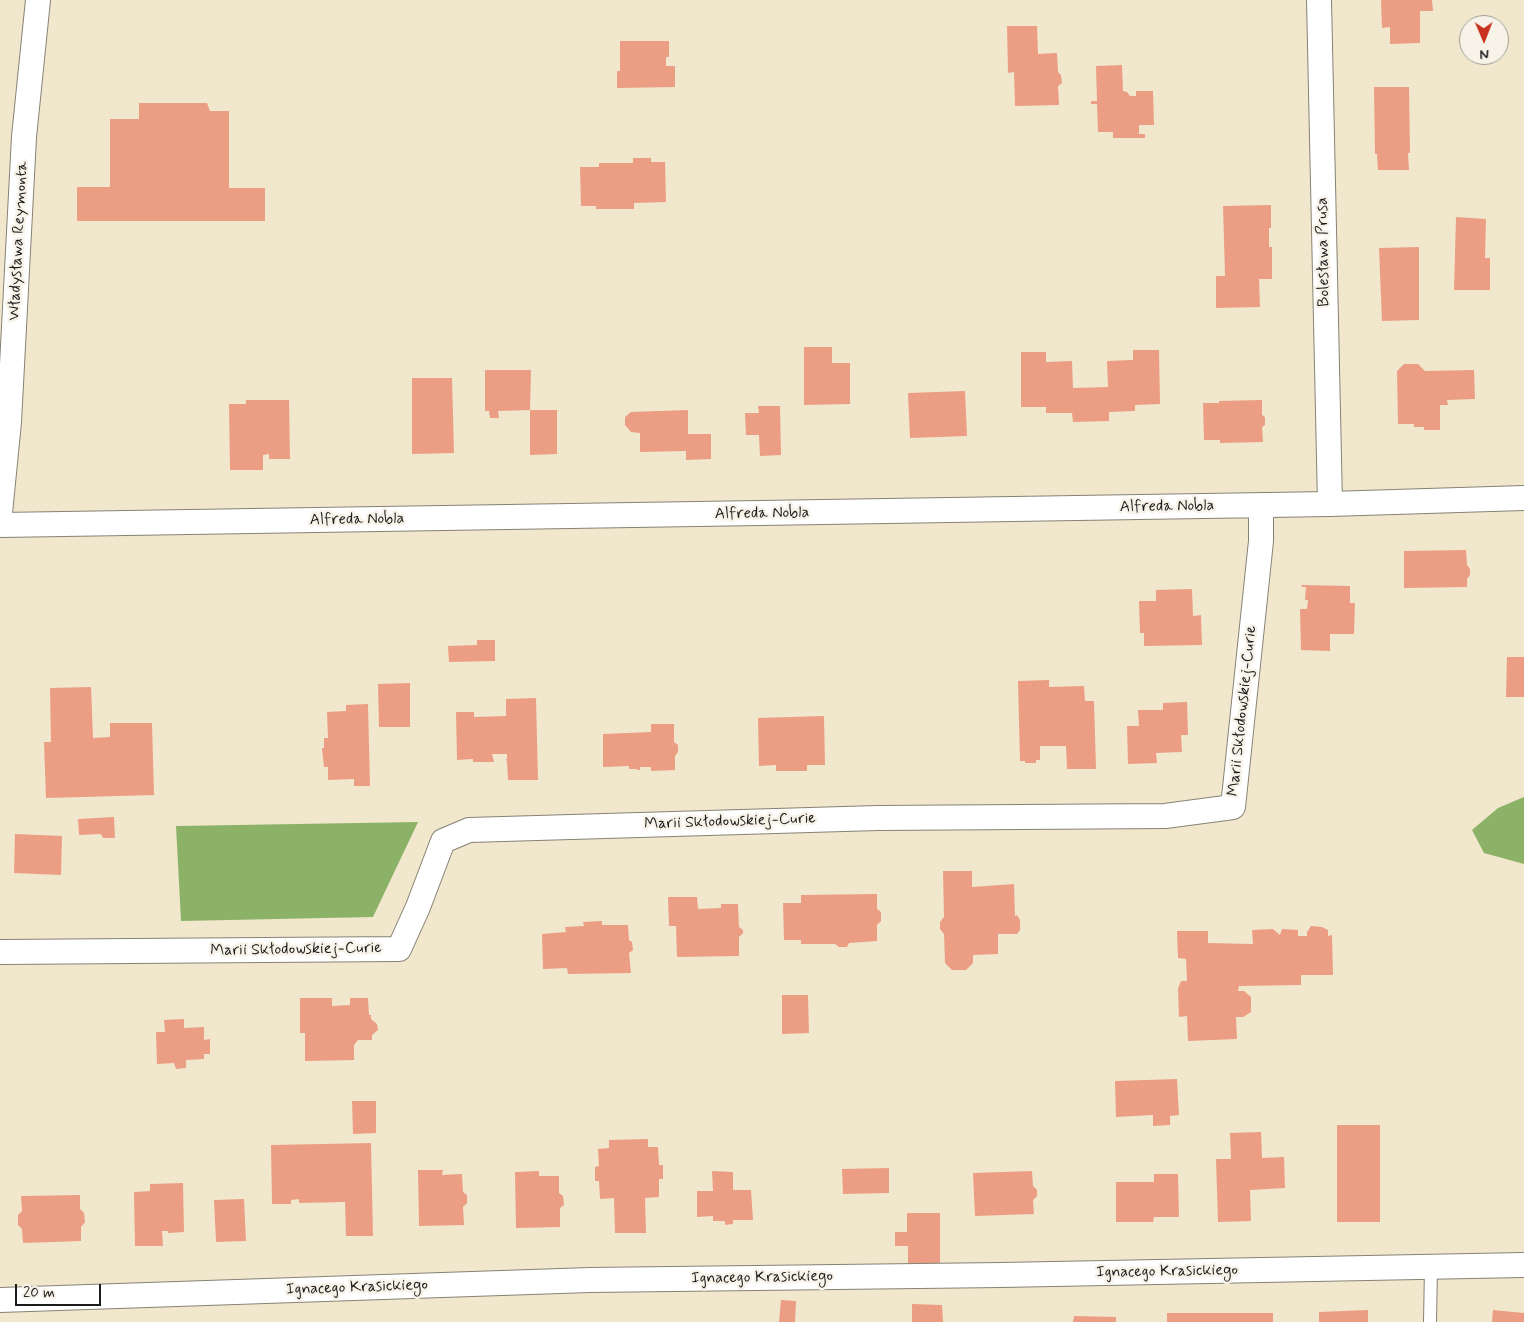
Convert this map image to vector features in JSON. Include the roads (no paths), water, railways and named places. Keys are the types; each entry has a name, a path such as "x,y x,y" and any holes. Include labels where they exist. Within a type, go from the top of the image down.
{"street":[{"name":"Władysława Reymonta","path":"0,513 9,422 24,137 38,0"},
{"name":"Bolesława Prusa","path":"1318,0 1330,504"},
{"name":"Alfreda Nobla","path":"0,525 1330,504 1524,498"},
{"name":"Marii Skłodowskiej-Curie","path":"0,952 399,949 418,907 443,841 469,830 878,818 1165,816 1233,806 1261,541 1261,505"},
{"name":"Ignacego Krasickiego","path":"0,1300 590,1280 1001,1275 1524,1265"}],"lane":[{"path":"1430,1322 1431,1267"}]}
